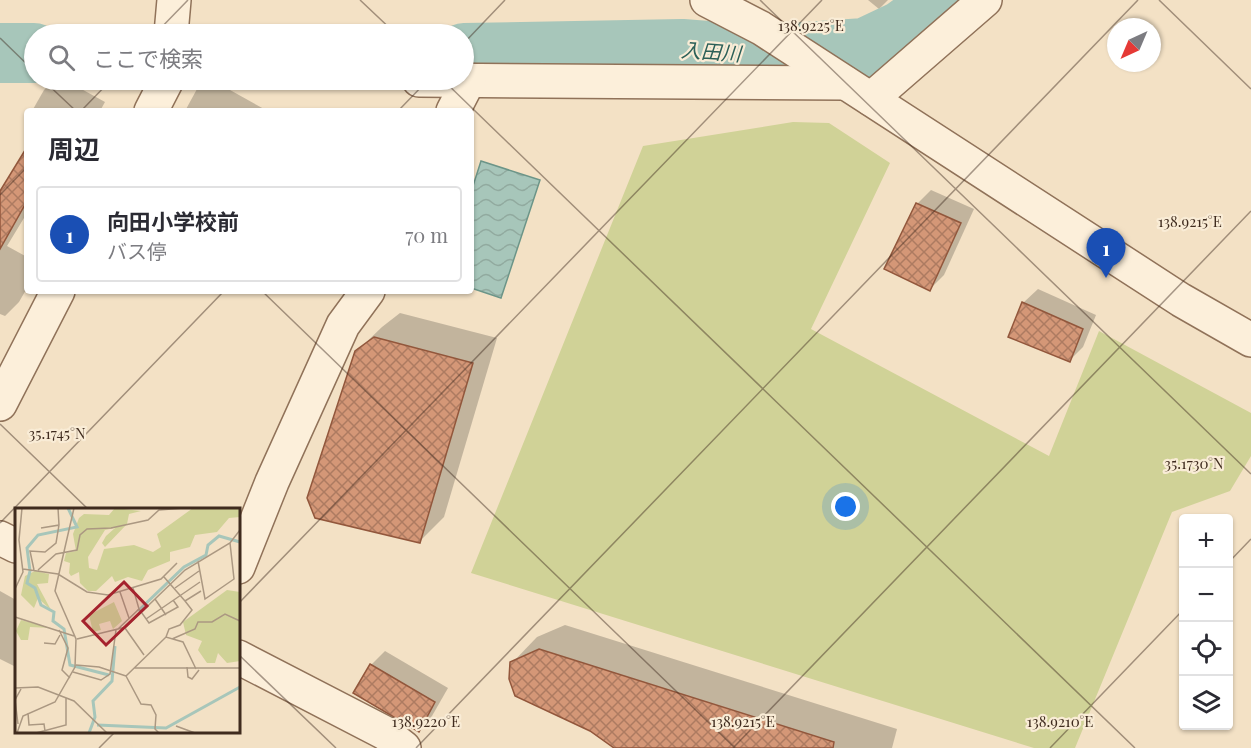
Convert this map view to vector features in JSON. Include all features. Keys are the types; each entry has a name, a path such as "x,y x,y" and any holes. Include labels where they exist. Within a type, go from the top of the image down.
{"street":[{"path":"707,0 760,28 1181,300 1251,340"},
{"path":"474,80 858,91 985,0"},
{"path":"153,108 162,90"},
{"path":"455,108 464,90"},
{"path":"0,404 56,294"},
{"path":"240,562 272,482 343,325 366,294"},
{"path":"0,538 15,546"},
{"path":"240,658 385,733 404,748"}],"green space":[{"path":"793,122 829,123 890,163 811,329 1049,456 1099,331 1251,413 1251,456 1230,491 1172,512 1075,748 1034,748 471,573 643,146"}],"water":[{"path":"481,161 540,180 501,298 474,289 474,183"}],"building":[{"path":"24,152 24,206 0,249 0,191"},
{"path":"916,203 961,223 930,291 884,269"},
{"path":"1022,302 1083,329 1070,362 1008,337"},
{"path":"374,337 473,363 420,543 315,518 307,498 355,351"},
{"path":"539,649 834,742 833,748 614,748 590,731 515,696 509,679 510,662"},
{"path":"370,664 435,702 419,732 353,693"}],"waterway":[{"name":"入田川","path":"474,53 682,49 758,55 865,48 903,30 944,0"},
{"name":"入田川","path":"0,53 24,53"}],"place":[{"name":"向田小学校前","path":"1106,278"}]}
